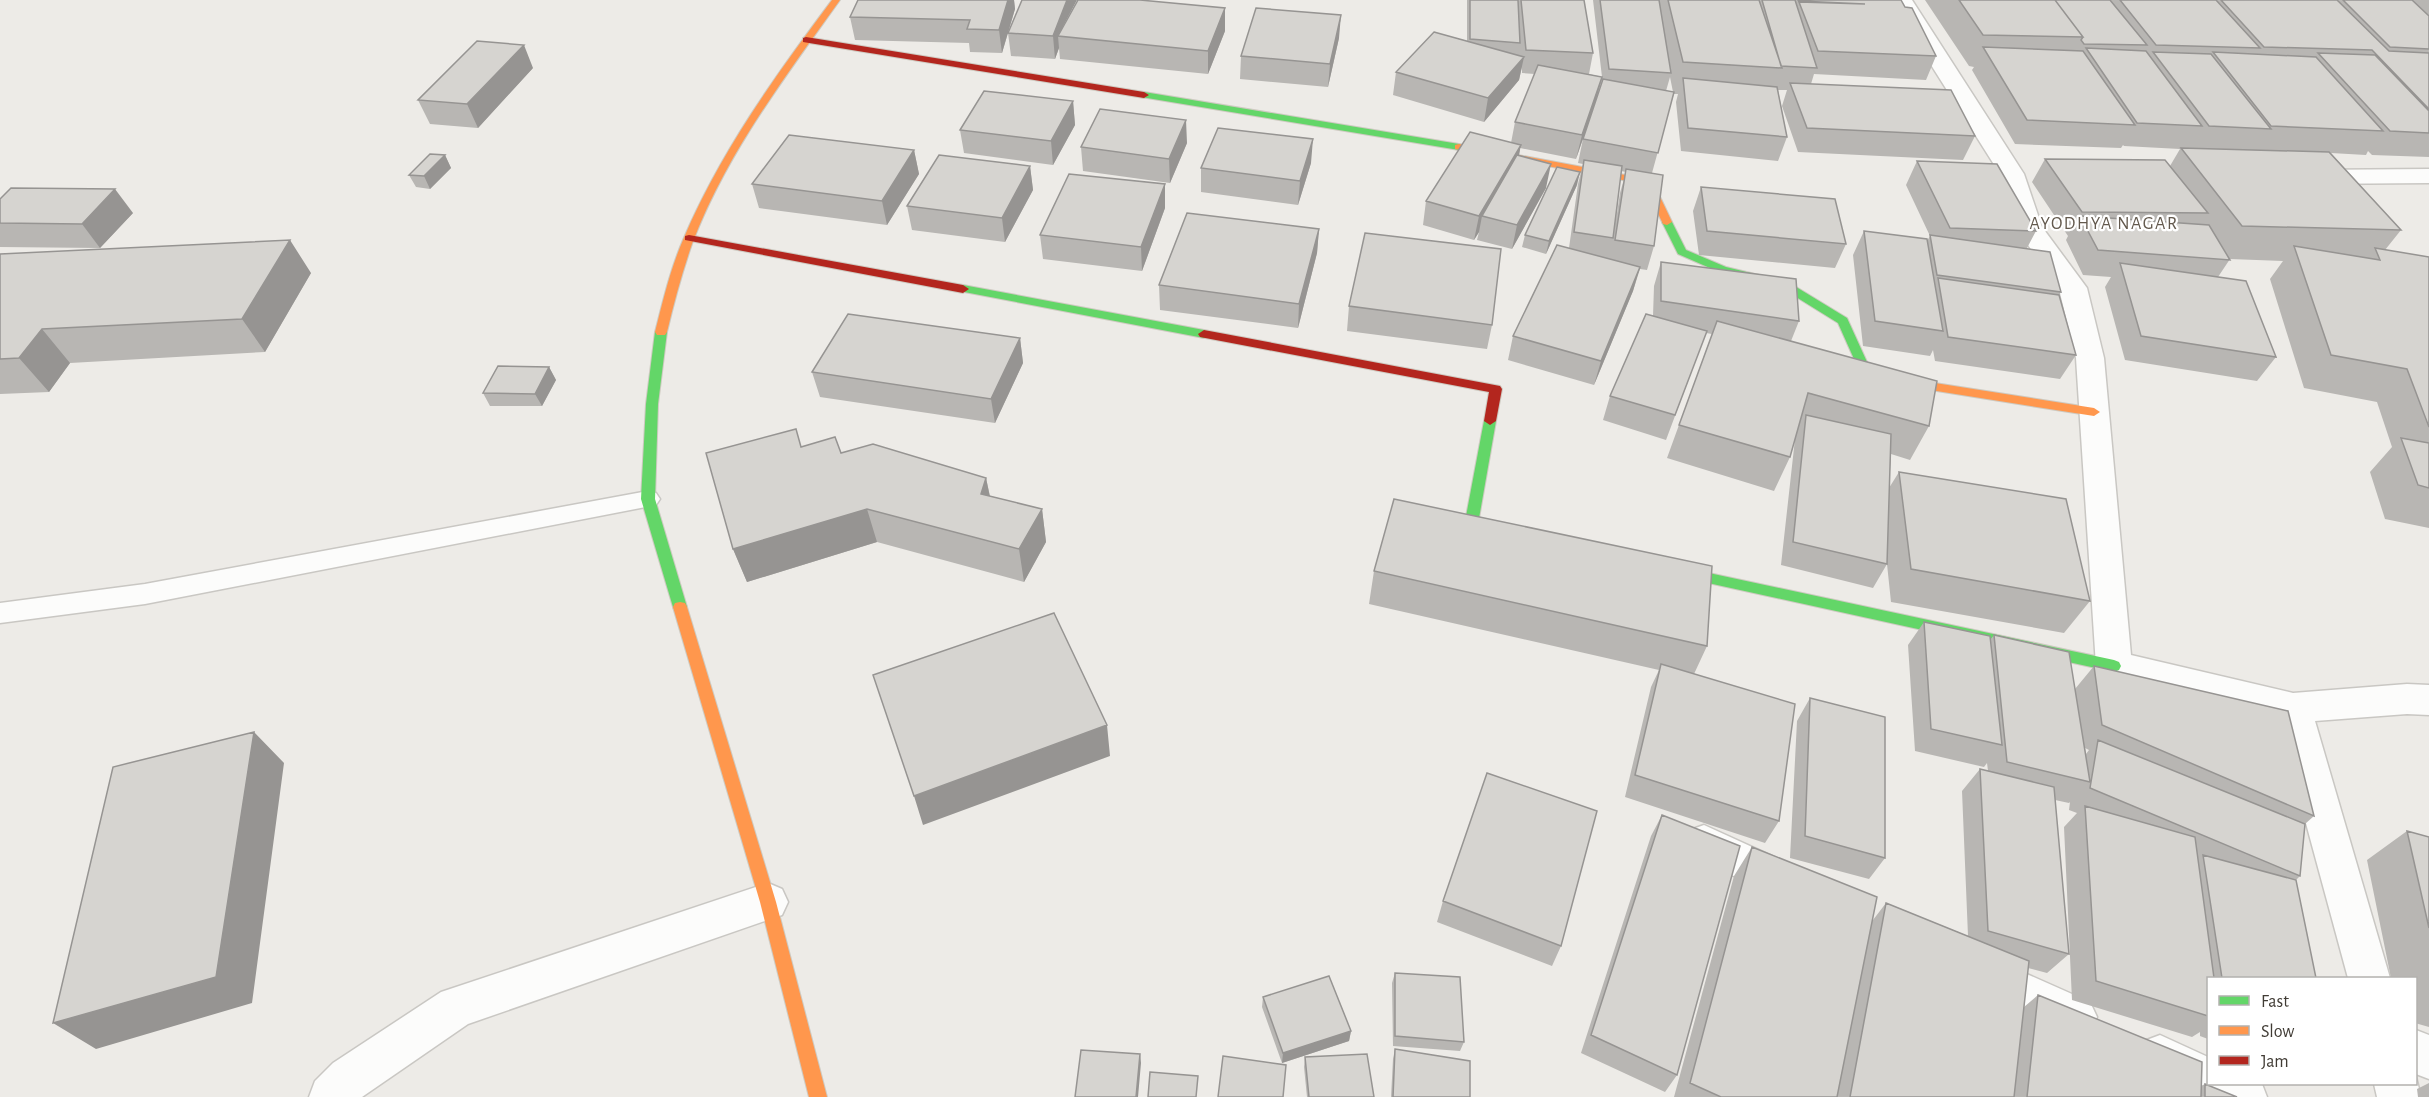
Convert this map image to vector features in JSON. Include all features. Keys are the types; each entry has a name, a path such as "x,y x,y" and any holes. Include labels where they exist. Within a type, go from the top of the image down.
{"street":[{"path":"818,1097 768,902 648,499 649,440 654,377 666,307 689,238 710,192 747,127 836,0"},
{"path":"1901,0 2023,174 2029,228 2073,288 2090,358 2114,666"},
{"path":"806,40 1466,148 1648,182 1682,252 1724,270 1784,284 1843,321 1867,375 2094,412"},
{"path":"2287,177 2429,176"},
{"path":"689,238 1496,389 1471,527 1517,537"},
{"path":"1658,567 2114,666 2293,708 2407,699 2429,700"},
{"path":"2293,708 2369,977"},
{"path":"1704,843 1822,899"},
{"path":"331,1097 349,1079 456,1007 768,902"},
{"path":"1951,959 2207,1080"},
{"path":"2220,1085 2245,1097"}],"lane":[{"path":"0,613 145,594 648,499"}],"building":[{"path":"858,0 1008,0 999,30 967,29 970,20 850,17"},
{"path":"1022,0 1067,0 1053,36 1008,33"},
{"path":"1078,0 1140,0 1225,8 1208,51 1058,36"},
{"path":"1470,0 1518,0 1520,43 1470,39"},
{"path":"1521,0 1584,0 1593,53 1526,50"},
{"path":"1600,0 1659,0 1671,73 1609,69"},
{"path":"1668,0 1759,0 1782,68 1683,62"},
{"path":"1762,0 1795,0 1817,68 1781,66"},
{"path":"1798,0 1901,0 1905,7 1912,8 1936,56 1818,51 1799,2 1865,4"},
{"path":"1959,0 2055,0 2083,37 1983,35"},
{"path":"2055,0 2110,0 2147,45 2084,44 2081,40 2083,37"},
{"path":"2120,0 2216,0 2260,48 2156,45"},
{"path":"2221,0 2337,0 2389,51 2429,53 2429,109 2372,50 2264,47"},
{"path":"2343,0 2412,0 2429,16 2429,49 2390,47"},
{"path":"1256,8 1341,15 1330,64 1241,56"},
{"path":"1434,32 1524,57 1488,98 1396,72"},
{"path":"477,41 524,45 467,104 418,100"},
{"path":"1983,47 2083,51 2135,125 2027,120"},
{"path":"2086,48 2146,51 2202,126 2137,123"},
{"path":"2153,52 2211,54 2271,129 2209,126"},
{"path":"2213,52 2316,57 2383,131 2271,126"},
{"path":"2318,53 2375,55 2429,111 2429,133 2390,131"},
{"path":"1538,65 1602,77 1582,135 1515,122"},
{"path":"1683,78 1777,87 1787,137 1688,128"},
{"path":"1603,79 1674,92 1658,153 1583,139"},
{"path":"1790,83 1951,90 1975,136 1807,128"},
{"path":"984,91 1073,101 1051,141 960,130"},
{"path":"1100,109 1186,120 1169,159 1081,147"},
{"path":"1218,128 1313,139 1300,181 1201,168"},
{"path":"1470,132 1521,145 1479,216 1426,201"},
{"path":"789,135 914,150 882,201 752,184"},
{"path":"2181,148 2329,152 2401,230 2242,226"},
{"path":"430,154 445,155 424,176 409,175"},
{"path":"939,155 1030,166 1002,218 907,206"},
{"path":"1517,155 1551,164 1517,225 1482,216"},
{"path":"2045,159 2165,160 2208,213 2082,212"},
{"path":"1584,160 1622,166 1613,238 1574,232"},
{"path":"1917,161 1997,164 2036,231 1950,228"},
{"path":"1557,167 1580,172 1549,241 1525,235"},
{"path":"1626,169 1663,175 1654,246 1615,240"},
{"path":"1069,174 1165,184 1141,247 1040,235"},
{"path":"1701,187 1835,199 1846,244 1707,231"},
{"path":"11,188 115,189 82,224 0,223 0,199"},
{"path":"1187,213 1319,229 1299,304 1159,285"},
{"path":"2080,216 2209,225 2230,260 2098,250"},
{"path":"1864,231 1927,239 1943,331 1875,321"},
{"path":"1365,233 1501,249 1492,325 1349,306"},
{"path":"1930,235 2050,252 2061,292 1937,275"},
{"path":"290,240 242,319 42,329 19,358 0,359 0,254"},
{"path":"1557,245 1640,267 1601,361 1513,336"},
{"path":"2294,246 2380,260 2375,248 2429,257 2429,427 2407,369 2331,355"},
{"path":"1661,262 1796,279 1799,321 1661,301"},
{"path":"2120,263 2246,281 2276,357 2141,336"},
{"path":"1938,278 2059,295 2076,355 1948,337"},
{"path":"848,314 1020,338 991,399 812,372"},
{"path":"1646,314 1707,331 1675,415 1610,396"},
{"path":"1717,321 1937,381 1929,426 1808,393 1790,457 1679,425"},
{"path":"498,366 549,367 535,394 483,393"},
{"path":"1806,415 1891,434 1887,564 1793,542"},
{"path":"796,429 801,447 835,437 841,453 873,444 986,478 981,494 1042,509 1019,549 867,509 733,549 706,453"},
{"path":"2401,438 2429,443 2429,488 2418,485"},
{"path":"1899,472 2066,499 2090,601 1911,569"},
{"path":"1394,499 1712,566 1707,646 1374,571"},
{"path":"1054,613 1107,725 914,796 873,675"},
{"path":"1924,622 1990,636 2002,745 1931,729"},
{"path":"1994,635 2069,652 2090,782 2007,762"},
{"path":"1661,664 1795,704 1779,821 1635,775"},
{"path":"2094,666 2288,711 2314,816 2102,725"},
{"path":"1810,698 1885,717 1885,858 1805,836"},
{"path":"254,732 216,977 53,1023 113,767"},
{"path":"2098,740 2305,824 2300,876 2090,788"},
{"path":"1980,769 2054,787 2069,954 1988,931"},
{"path":"1487,773 1597,811 1561,946 1443,901"},
{"path":"2085,806 2195,837 2214,977 2207,977 2207,1016 2096,981"},
{"path":"1662,815 1740,846 1677,1075 1591,1035"},
{"path":"2407,831 2429,837 2429,928"},
{"path":"1752,847 1877,897 1837,1097 1721,1097 1690,1083"},
{"path":"2203,855 2296,880 2316,977 2222,977"},
{"path":"1886,903 2029,961 2014,1097 1850,1097"},
{"path":"1395,973 1460,977 1464,1042 1395,1036"},
{"path":"1329,976 1351,1031 1283,1053 1263,997"},
{"path":"2038,995 2202,1062 2201,1097 2027,1097"},
{"path":"1395,1049 1470,1061 1470,1097 1393,1097"},
{"path":"1081,1050 1140,1054 1136,1097 1075,1097"},
{"path":"1367,1054 1374,1097 1309,1097 1305,1057"},
{"path":"1223,1056 1286,1065 1283,1097 1218,1097"},
{"path":"1150,1072 1198,1076 1196,1097 1148,1097"},
{"path":"2205,1084 2237,1097 2205,1097"}],"traffic: fast":[{"path":"1144,95 1459,147"},
{"path":"1667,222 1682,252 1723,270 1784,284 1843,321 1867,376 1903,382"},
{"path":"963,289 1204,334"},
{"path":"661,332 652,404 648,499 680,607"},
{"path":"1490,421 1471,527 1502,534"},
{"path":"1667,569 2114,666"}],"traffic: slow":[{"path":"661,332 672,286 688,242 729,157 781,76 836,0"},
{"path":"1459,147 1648,182 1667,222"},
{"path":"1903,382 2094,412"},
{"path":"680,607 768,902 818,1097"}],"traffic: jam":[{"path":"806,40 1144,95"},
{"path":"689,238 963,289"},
{"path":"1204,334 1496,389 1490,421"}],"district":[{"name":"AYODHYA NAGAR","path":"2104,223"}]}
